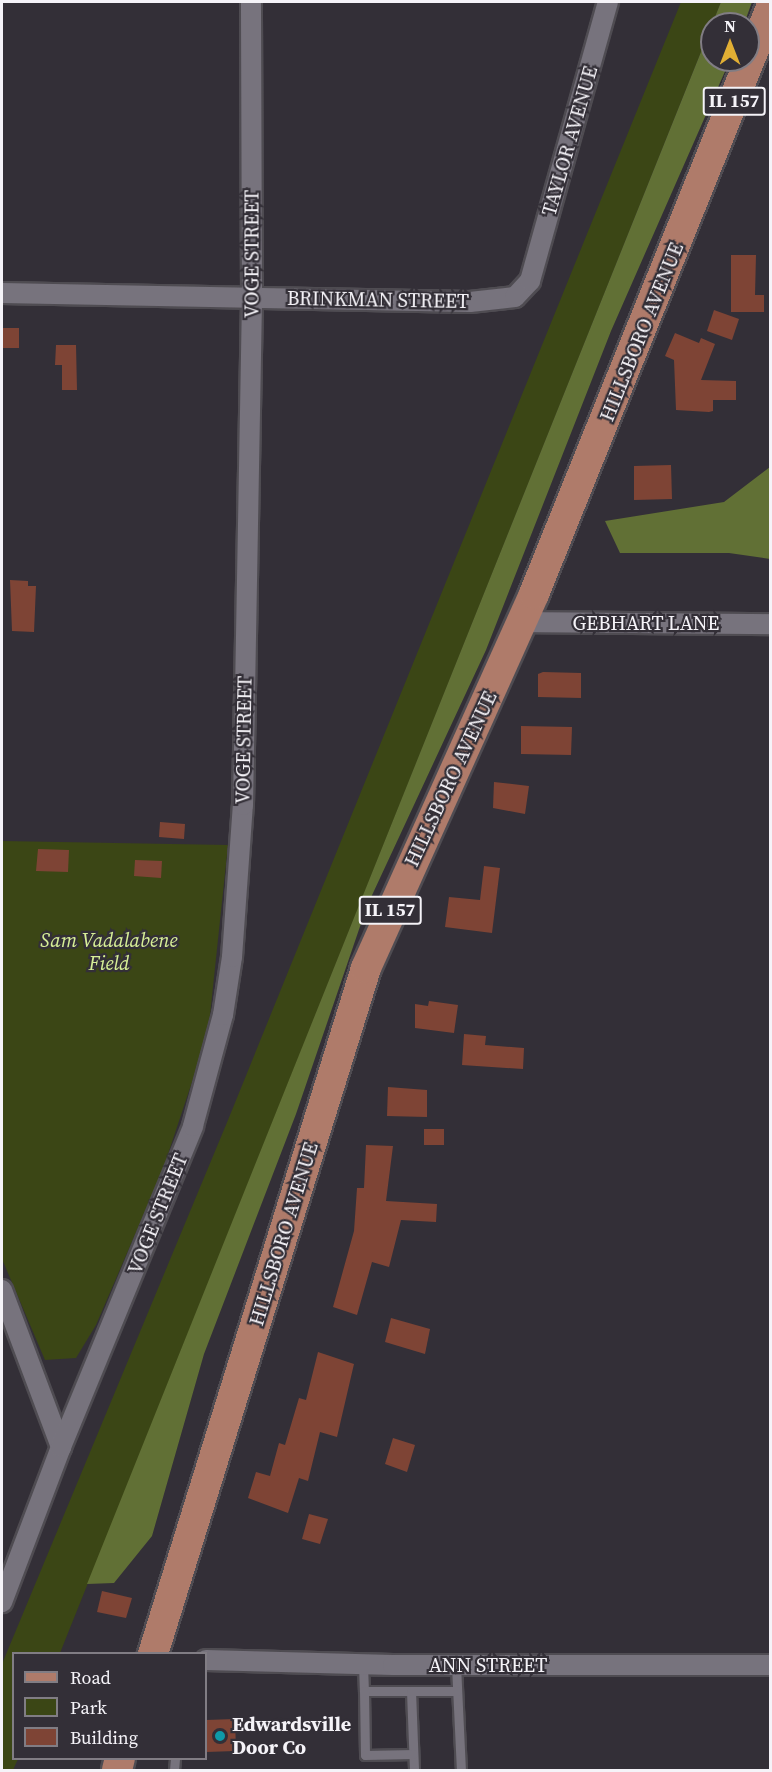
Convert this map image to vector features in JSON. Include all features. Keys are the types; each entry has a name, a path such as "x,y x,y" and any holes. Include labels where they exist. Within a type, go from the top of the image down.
{"main road":[{"name":"HILLSBORO AVENUE","path":"153,1652 366,968 522,622 771,10"}],"street":[{"name":"VOGE STREET","path":"2,1602 61,1448 189,1137 211,1070 225,1004 239,889 243,806 252,298 251,2"},
{"name":"TAYLOR AVENUE","path":"530,281 608,2"},
{"name":"BRINKMAN STREET","path":"2,293 497,302 515,297 530,281"},
{"name":"GEBHART LANE","path":"522,622 771,624"},
{"path":"2,1290 61,1448"},
{"name":"ANN STREET","path":"207,1660 456,1665 771,1665"}],"lane":[{"path":"363,1664 364,1755 413,1754"},
{"path":"456,1665 461,1770"},
{"path":"364,1691 457,1691"},
{"path":"411,1691 414,1770"}],"green space":[{"path":"681,2 721,2 717,12 700,12 700,54 60,1652 12,1652 12,1760 18,1760 13,1770 2,1770 2,1664 228,1120"},
{"path":"721,2 752,2 748,12 717,12"},
{"path":"700,54 700,72 725,72 611,331 486,650 367,906 296,1114 204,1354 152,1536 114,1583 87,1584"},
{"path":"770,467 770,559 729,553 620,553 605,521 724,502"},
{"name":"Sam Vadalabene Field","path":"2,841 228,845 208,1034 162,1172 96,1325 76,1358 45,1360 2,1259"}],"building":[{"path":"731,255 756,255 755,295 764,295 764,312 731,312"},
{"path":"714,310 739,319 732,340 707,331"},
{"path":"2,328 19,328 19,348 2,348"},
{"path":"675,333 699,343 701,338 715,344 701,380 736,381 736,400 713,400 713,411 709,412 676,410 674,360 665,356"},
{"path":"56,345 76,345 77,390 62,390 62,365 55,365"},
{"path":"671,465 672,499 634,500 634,466"},
{"path":"10,580 28,581 28,586 36,586 34,632 12,631"},
{"path":"543,672 581,673 581,698 538,697 538,674"},
{"path":"521,726 572,727 571,755 521,754"},
{"path":"494,782 529,786 525,814 493,808"},
{"path":"160,822 185,824 184,839 159,837"},
{"path":"38,849 69,850 68,872 36,871"},
{"path":"135,860 162,861 161,878 134,876"},
{"path":"484,866 500,868 492,933 445,927 449,897 480,900"},
{"path":"429,1001 458,1005 454,1033 415,1028 415,1004 428,1006"},
{"path":"464,1034 486,1036 485,1045 524,1048 523,1069 462,1065"},
{"path":"388,1087 427,1090 427,1117 387,1116"},
{"path":"424,1129 444,1129 444,1145 424,1145"},
{"path":"366,1145 393,1146 386,1201 437,1204 436,1222 401,1220 389,1267 372,1262 357,1315 333,1307 354,1231 357,1188 364,1188"},
{"path":"391,1318 430,1329 425,1354 385,1342"},
{"path":"318,1352 354,1364 337,1437 320,1432 308,1481 299,1478 288,1513 248,1498 256,1472 270,1476 279,1443 285,1445 299,1398 306,1400"},
{"path":"393,1438 415,1445 407,1472 385,1464"},
{"path":"309,1514 328,1519 320,1544 302,1539"},
{"path":"102,1591 132,1598 126,1618 97,1612"},
{"name":"Edwardsville Door Co","path":"235,1719 236,1751 207,1752 207,1720"}],"place":[{"name":"Edwardsville Door Co","path":"220,1736"}]}
